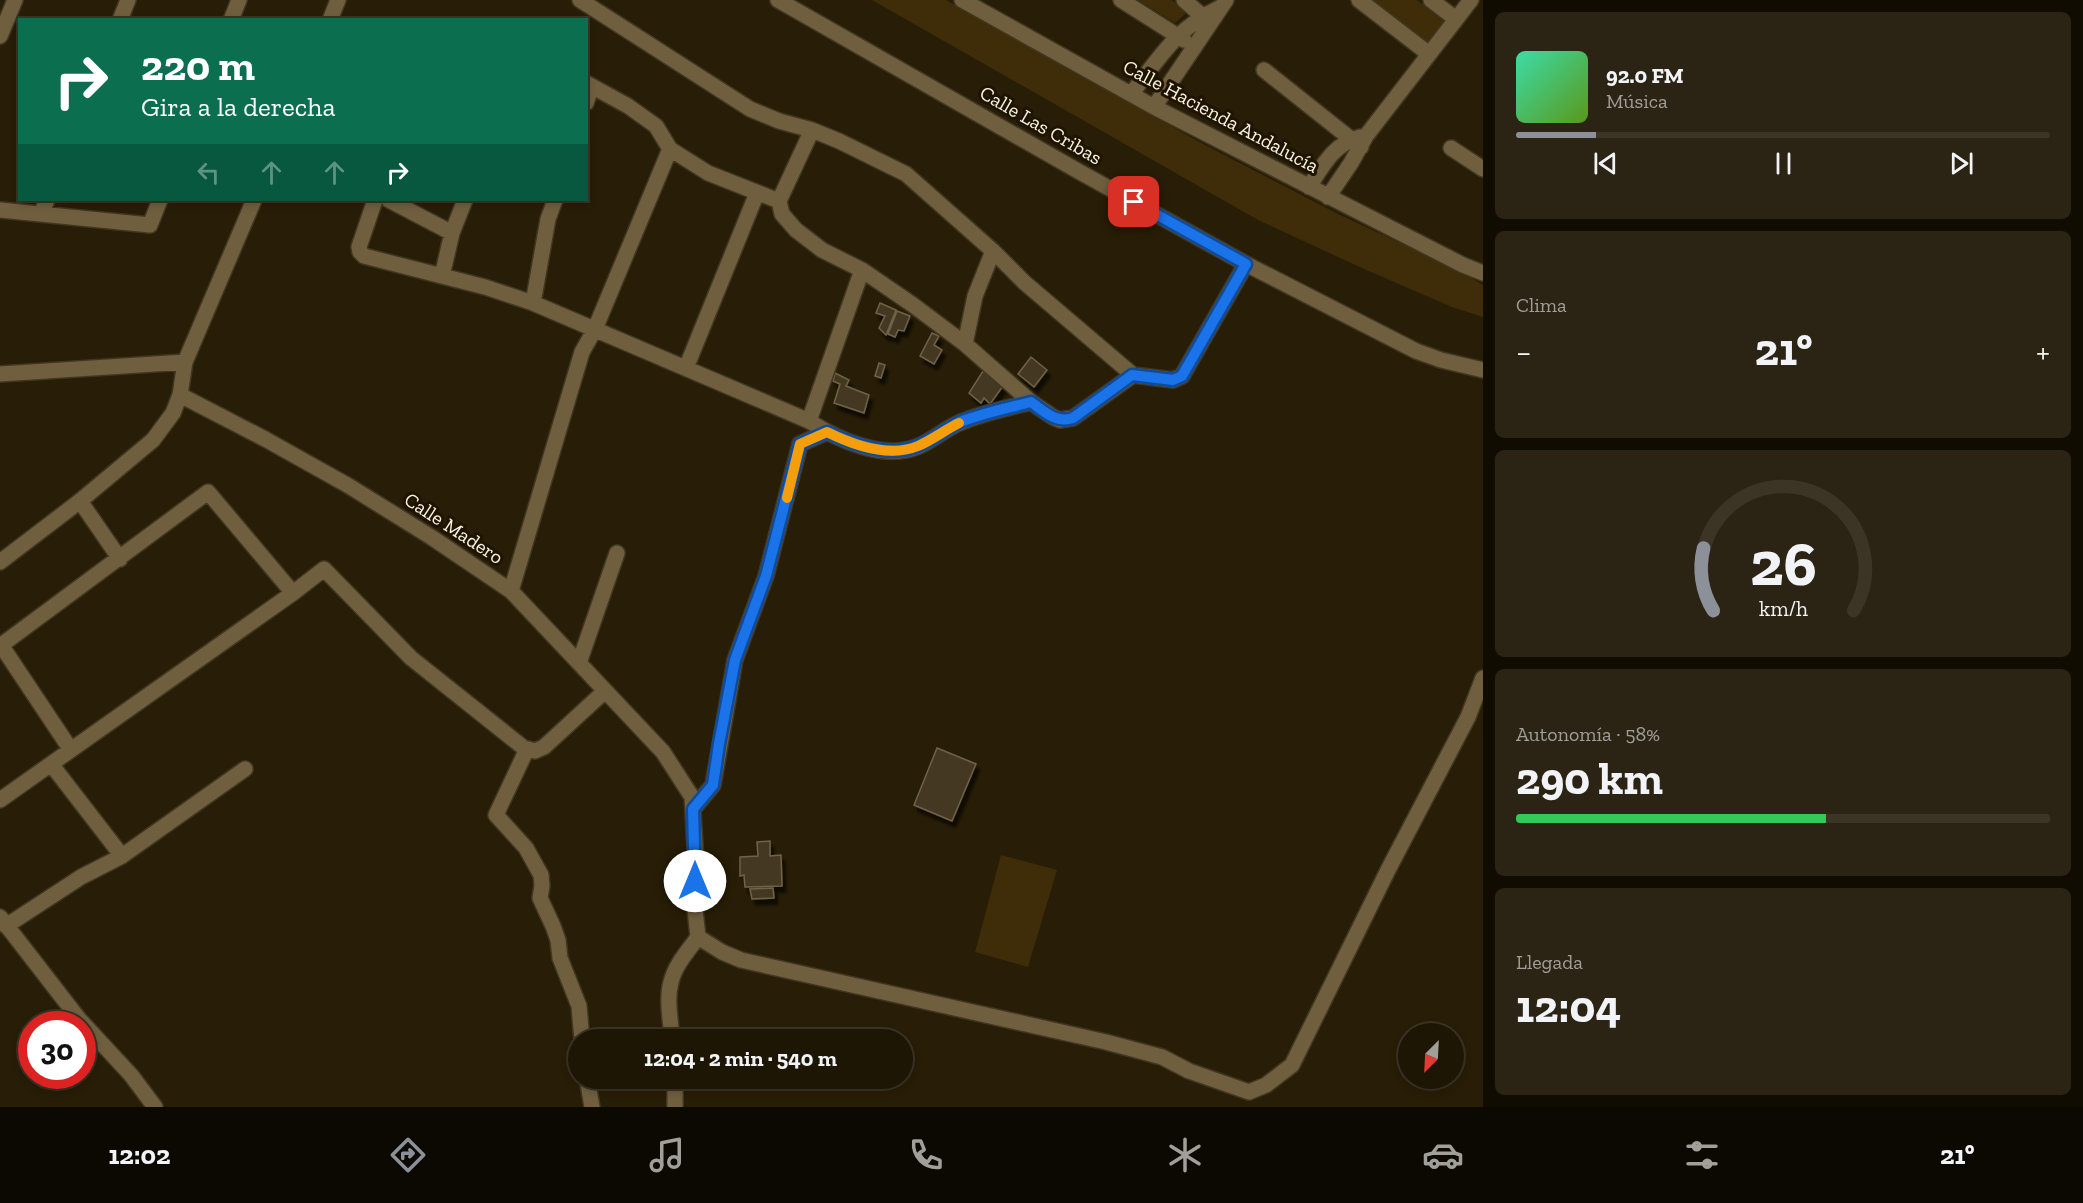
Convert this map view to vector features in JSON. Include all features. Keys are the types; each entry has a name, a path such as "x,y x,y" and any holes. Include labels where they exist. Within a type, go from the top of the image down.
{"street":[{"path":"121,18 128,0"},
{"path":"232,18 239,0"},
{"path":"331,18 339,0"},
{"path":"580,0 750,109 779,121 812,130 877,158 906,174 993,251 1025,283 1132,375 1173,380 1182,376 1246,264"},
{"name":"Calle Las Cribas","path":"778,0 1246,264 1416,351 1441,360 1483,370"},
{"name":"Calle Hacienda Andalucía","path":"962,0 1154,107 1463,265 1483,280"},
{"path":"1121,0 1194,46"},
{"path":"1184,0 1206,19"},
{"path":"1359,0 1429,54"},
{"path":"1431,0 1455,20"},
{"path":"1328,197 1351,163 1360,141 1471,0"},
{"path":"0,36 13,1"},
{"path":"1132,93 1177,35 1206,19 1222,4"},
{"path":"1154,107 1194,46 1206,19"},
{"path":"1264,70 1360,141"},
{"path":"589,84 628,106 656,126 670,149 708,173 779,201"},
{"path":"812,130 779,201 782,213 796,230 822,250 862,270 965,344 1031,402 1053,417 1067,420 1073,418 1132,375"},
{"path":"1309,188 1336,150 1360,141"},
{"path":"1451,148 1483,169"},
{"path":"511,591 582,352 595,329 670,149"},
{"path":"1336,150 1351,163"},
{"path":"686,368 757,193"},
{"path":"0,210 44,207 150,225 160,201"},
{"path":"0,562 80,501 153,440 173,413 180,395 185,362 254,201"},
{"path":"375,201 359,247 360,252 368,258 485,287 533,303 809,421 843,440 886,451 903,451 919,446 962,422 1031,402"},
{"path":"391,201 452,234"},
{"path":"442,276 452,234 465,201"},
{"path":"533,303 548,219 555,201"},
{"path":"965,344 975,296 993,251"},
{"path":"809,421 862,270"},
{"path":"0,374 185,362"},
{"name":"Calle Madero","path":"180,395 349,486 431,537 511,591 663,752 692,798 696,862 694,900 698,937"},
{"path":"693,809 713,785 735,660 766,576 800,444 827,432"},
{"path":"71,750 1,646 208,492 293,593"},
{"path":"80,501 120,559"},
{"path":"579,663 617,553"},
{"path":"0,800 324,569 411,658 527,749 535,751 544,747 605,691"},
{"path":"671,1029 669,997 671,982 682,958 698,937 722,952 741,960 1106,1042 1162,1058 1189,1071 1249,1092 1266,1085 1292,1065 1388,870 1468,717 1483,678"},
{"path":"527,749 496,815 526,848 541,875 540,898 553,926 558,940 560,958 579,1006 581,1029"},
{"path":"51,764 122,856"},
{"path":"155,1107 131,1075 79,1019 3,921 122,856 245,769"},
{"path":"589,1089 592,1107"},
{"path":"675,1089 675,1107"}],"shaded area":[{"path":"872,0 946,0 1203,144 1338,214 1462,272 1483,285 1483,317 1452,307 1258,220"},
{"path":"1138,0 1172,0 1187,12 1175,23"},
{"path":"1369,0 1417,0 1447,24 1428,46"},
{"path":"1001,855 1057,870 1028,967 975,952"}],"building":[{"path":"880,303 896,310 886,335 879,328 885,316 876,313"},
{"path":"897,311 910,316 904,331 898,330 895,337 888,334"},
{"path":"932,333 939,336 934,345 942,350 934,364 920,356"},
{"path":"1031,357 1047,370 1034,387 1018,374"},
{"path":"879,363 885,365 881,378 875,376"},
{"path":"983,371 1003,386 990,404 984,398 981,403 969,393"},
{"path":"835,373 849,380 846,386 869,395 864,413 834,403 840,384 833,381"},
{"path":"937,748 976,764 952,821 914,805"},
{"path":"770,841 770,856 781,855 782,886 745,887 744,875 740,876 740,857 758,856 757,842"},
{"path":"773,888 774,898 752,899 750,889"}],"slow traffic":[{"path":"787,498 800,444 827,432 843,440 886,451 903,451 919,446 959,423"}],"route":[{"path":"695,881 693,809 713,785 735,660 766,576 800,444 827,432 843,440 886,451 903,451 919,446 950,428 978,416 1031,402 1053,417 1067,420 1132,375 1173,380 1182,376 1246,264 1134,202"}]}
